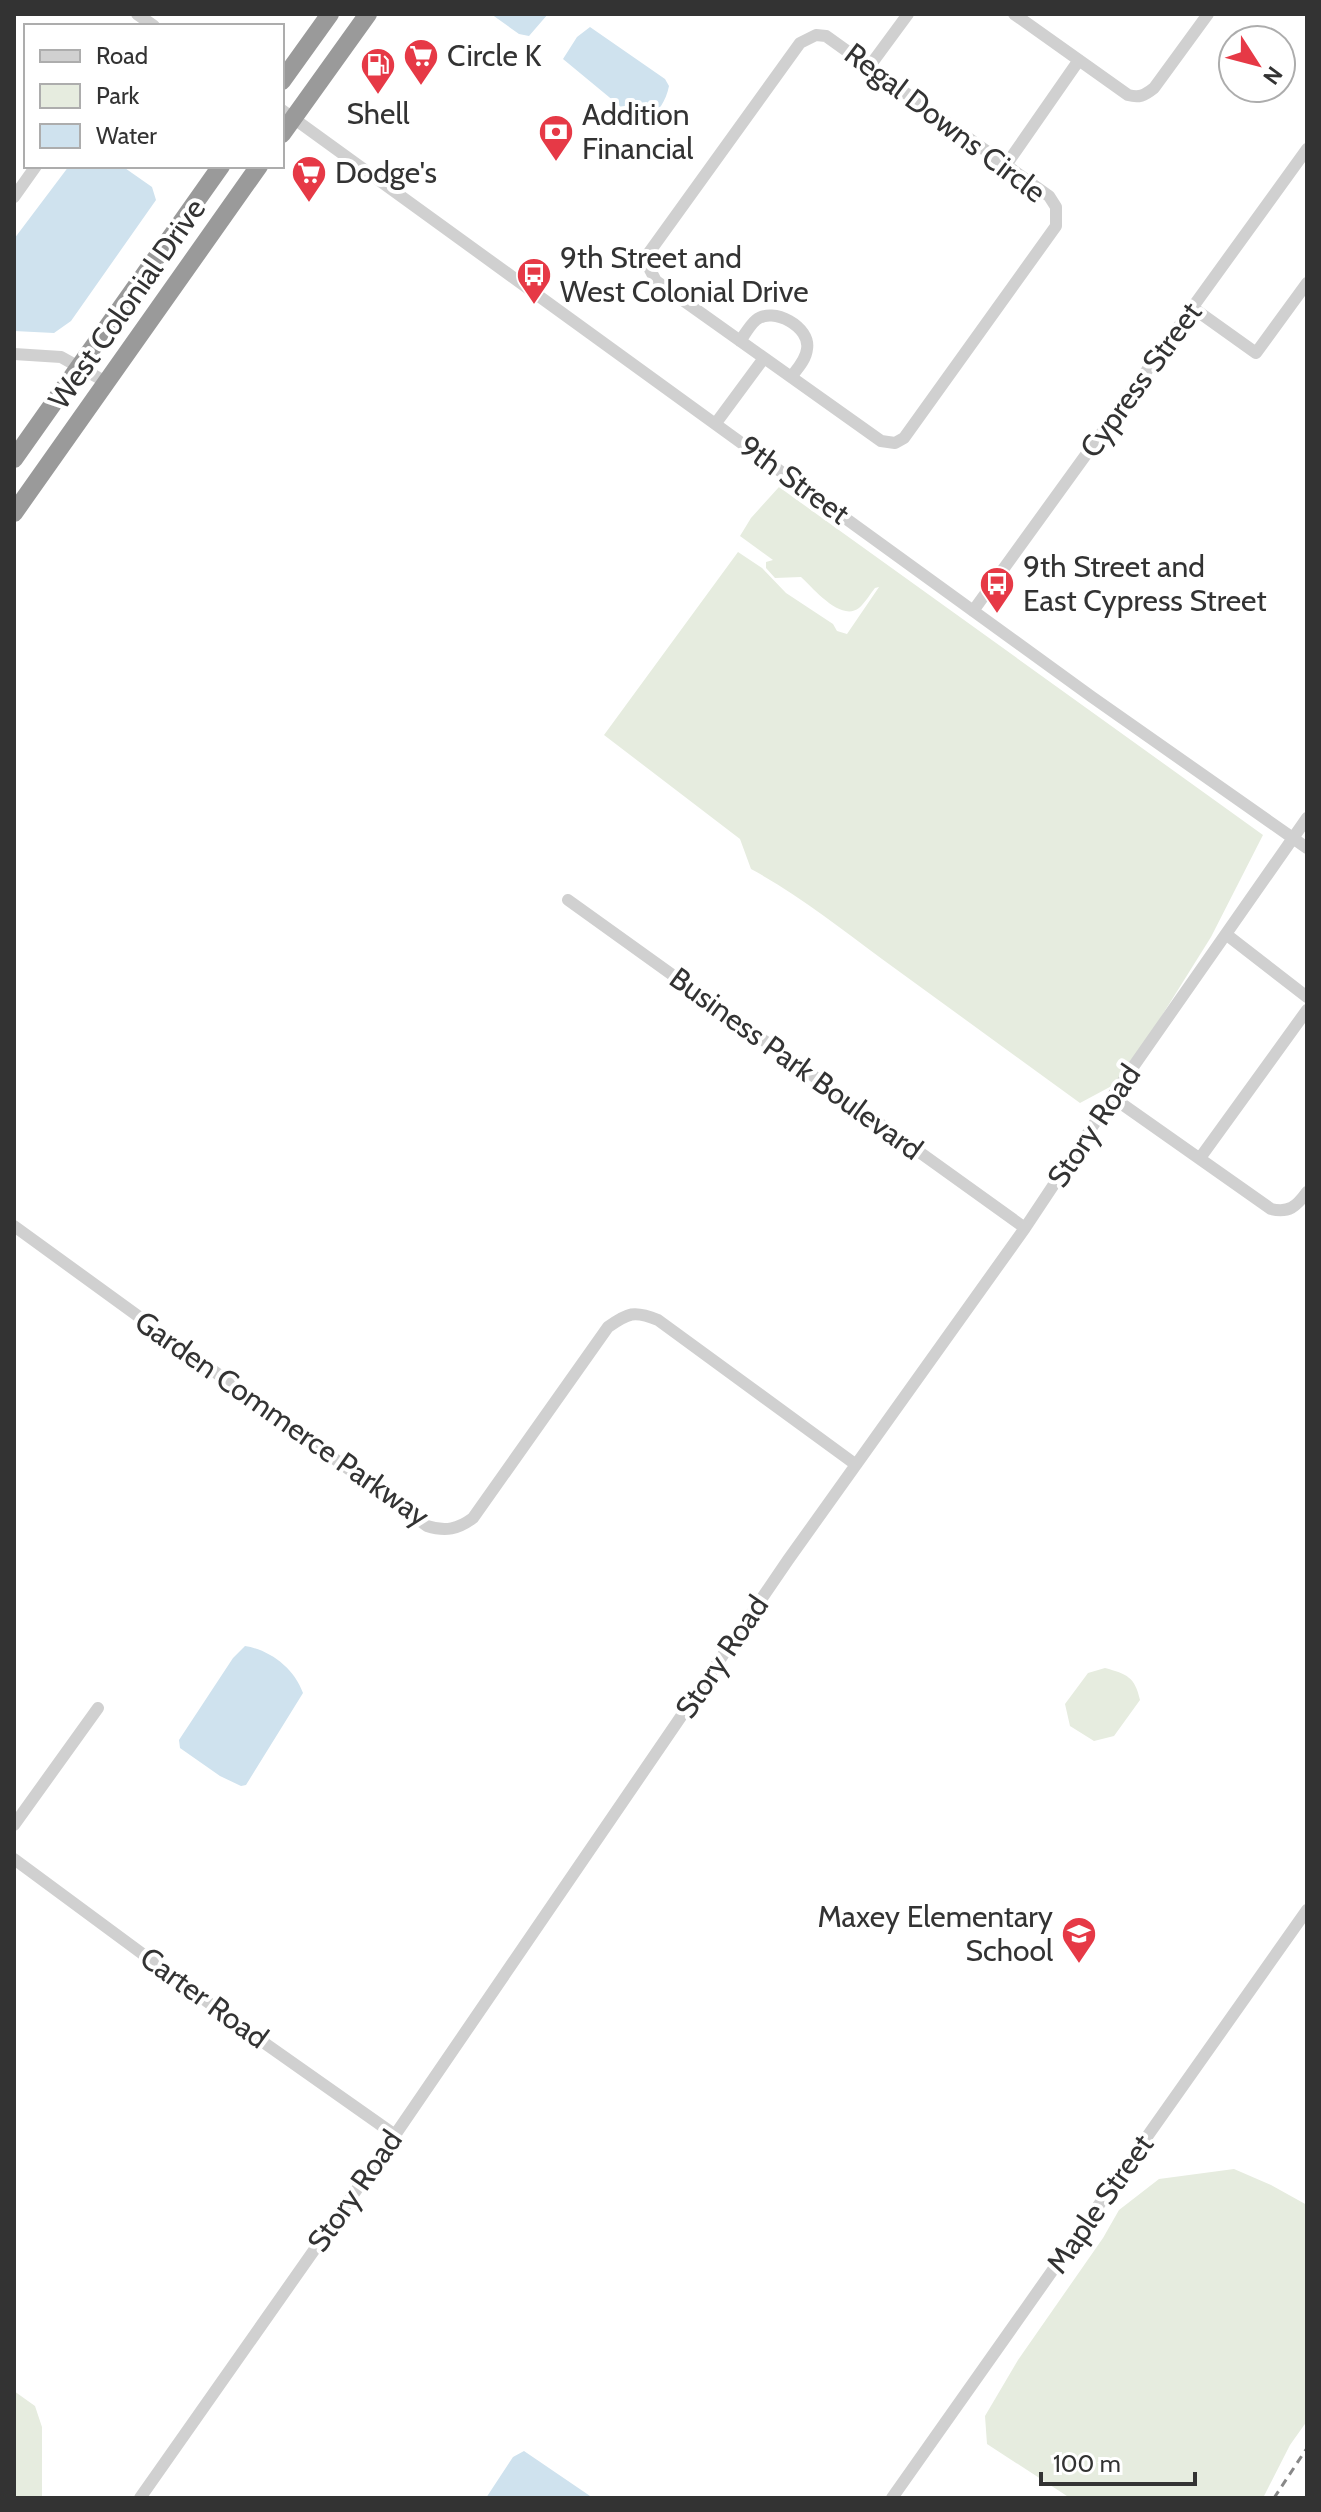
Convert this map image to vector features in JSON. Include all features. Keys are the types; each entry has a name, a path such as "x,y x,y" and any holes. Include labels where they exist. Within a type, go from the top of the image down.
{"highway":[{"path":"284,78 330,14"},
{"path":"288,114 368,14"},
{"name":"West Colonial Drive","path":"14,459 220,168"},
{"name":"West Colonial Drive","path":"14,513 258,168"}],"street":[{"path":"869,67 908,14"},
{"path":"1014,14 1128,95 1144,96 1154,88 1208,14"},
{"name":"Regal Downs Circle","path":"816,35 826,36 1006,165 1049,196 1056,207 1056,226 904,438 895,443 881,441 656,281 647,264 648,254 800,43 816,35"},
{"path":"1006,165 1079,60"},
{"name":"9th Street","path":"288,114 973,611 1307,848"},
{"name":"Cypress Street","path":"973,611 1307,149"},
{"path":"14,197 35,168"},
{"path":"1193,308 1256,353 1307,283"},
{"path":"740,341 757,319 769,314 778,315 801,331 807,340 807,351 791,377"},
{"path":"14,354 61,357 106,382"},
{"path":"716,423 764,358"},
{"name":"Story Road","path":"140,2498 395,2135 855,1464 1025,1228 1112,1097 1307,818"},
{"name":"Business Park Boulevard","path":"568,900 1025,1228"},
{"path":"1227,935 1307,997"},
{"path":"1200,1158 1307,1010"},
{"path":"1112,1097 1271,1209 1285,1212 1297,1206 1307,1192"},
{"name":"Garden Commerce Parkway","path":"14,1226 427,1526 439,1530 459,1528 473,1518 608,1327 625,1316 641,1313 658,1320 855,1464"},
{"path":"14,1825 98,1708"},
{"name":"Carter Road","path":"14,1859 236,2023 395,2135"},
{"name":"Maple Street","path":"892,2498 1307,1910"}],"green space":[{"path":"779,487 1263,835 1211,937 1121,1081 1080,1103 818,912 751,869 740,839 604,735 738,552 762,568 786,593 833,624 837,631 847,634 879,587 859,608 844,611 828,602 801,577 775,578 766,568 766,562 773,560 740,536 751,518"},
{"path":"1105,1668 1129,1678 1136,1686 1140,1700 1114,1736 1094,1741 1070,1726 1065,1704 1088,1673"},
{"path":"1234,2169 1307,2205 1307,2421 1290,2445 1263,2498 1070,2498 987,2444 985,2416 1018,2360 1119,2210 1159,2179"},
{"path":"14,2391 35,2406 42,2427 42,2498 14,2498"}],"water":[{"path":"491,14 548,14 529,36 519,34"},
{"path":"590,27 665,79 669,86 666,97 658,111 646,122 638,121 563,59 577,37"},
{"path":"67,168 125,168 152,187 156,200 71,321 54,333 14,331 14,239"},
{"path":"245,1646 280,1662 294,1676 303,1693 246,1785 241,1786 220,1776 180,1748 179,1740 233,1658"},
{"path":"524,2451 593,2498 486,2498 513,2457"}],"railway":[{"path":"1274,2498 1307,2448"}],"place":[{"name":"Circle K","path":"421,87"},
{"name":"Shell","path":"378,96"},
{"name":"Addition Financial","path":"556,163"},
{"name":"Dodge's","path":"309,204"},
{"name":"9th Street and West Colonial Drive","path":"534,306"},
{"name":"9th Street and East Cypress Street","path":"997,615"},
{"name":"Maxey Elementary School","path":"1079,1965"}]}
